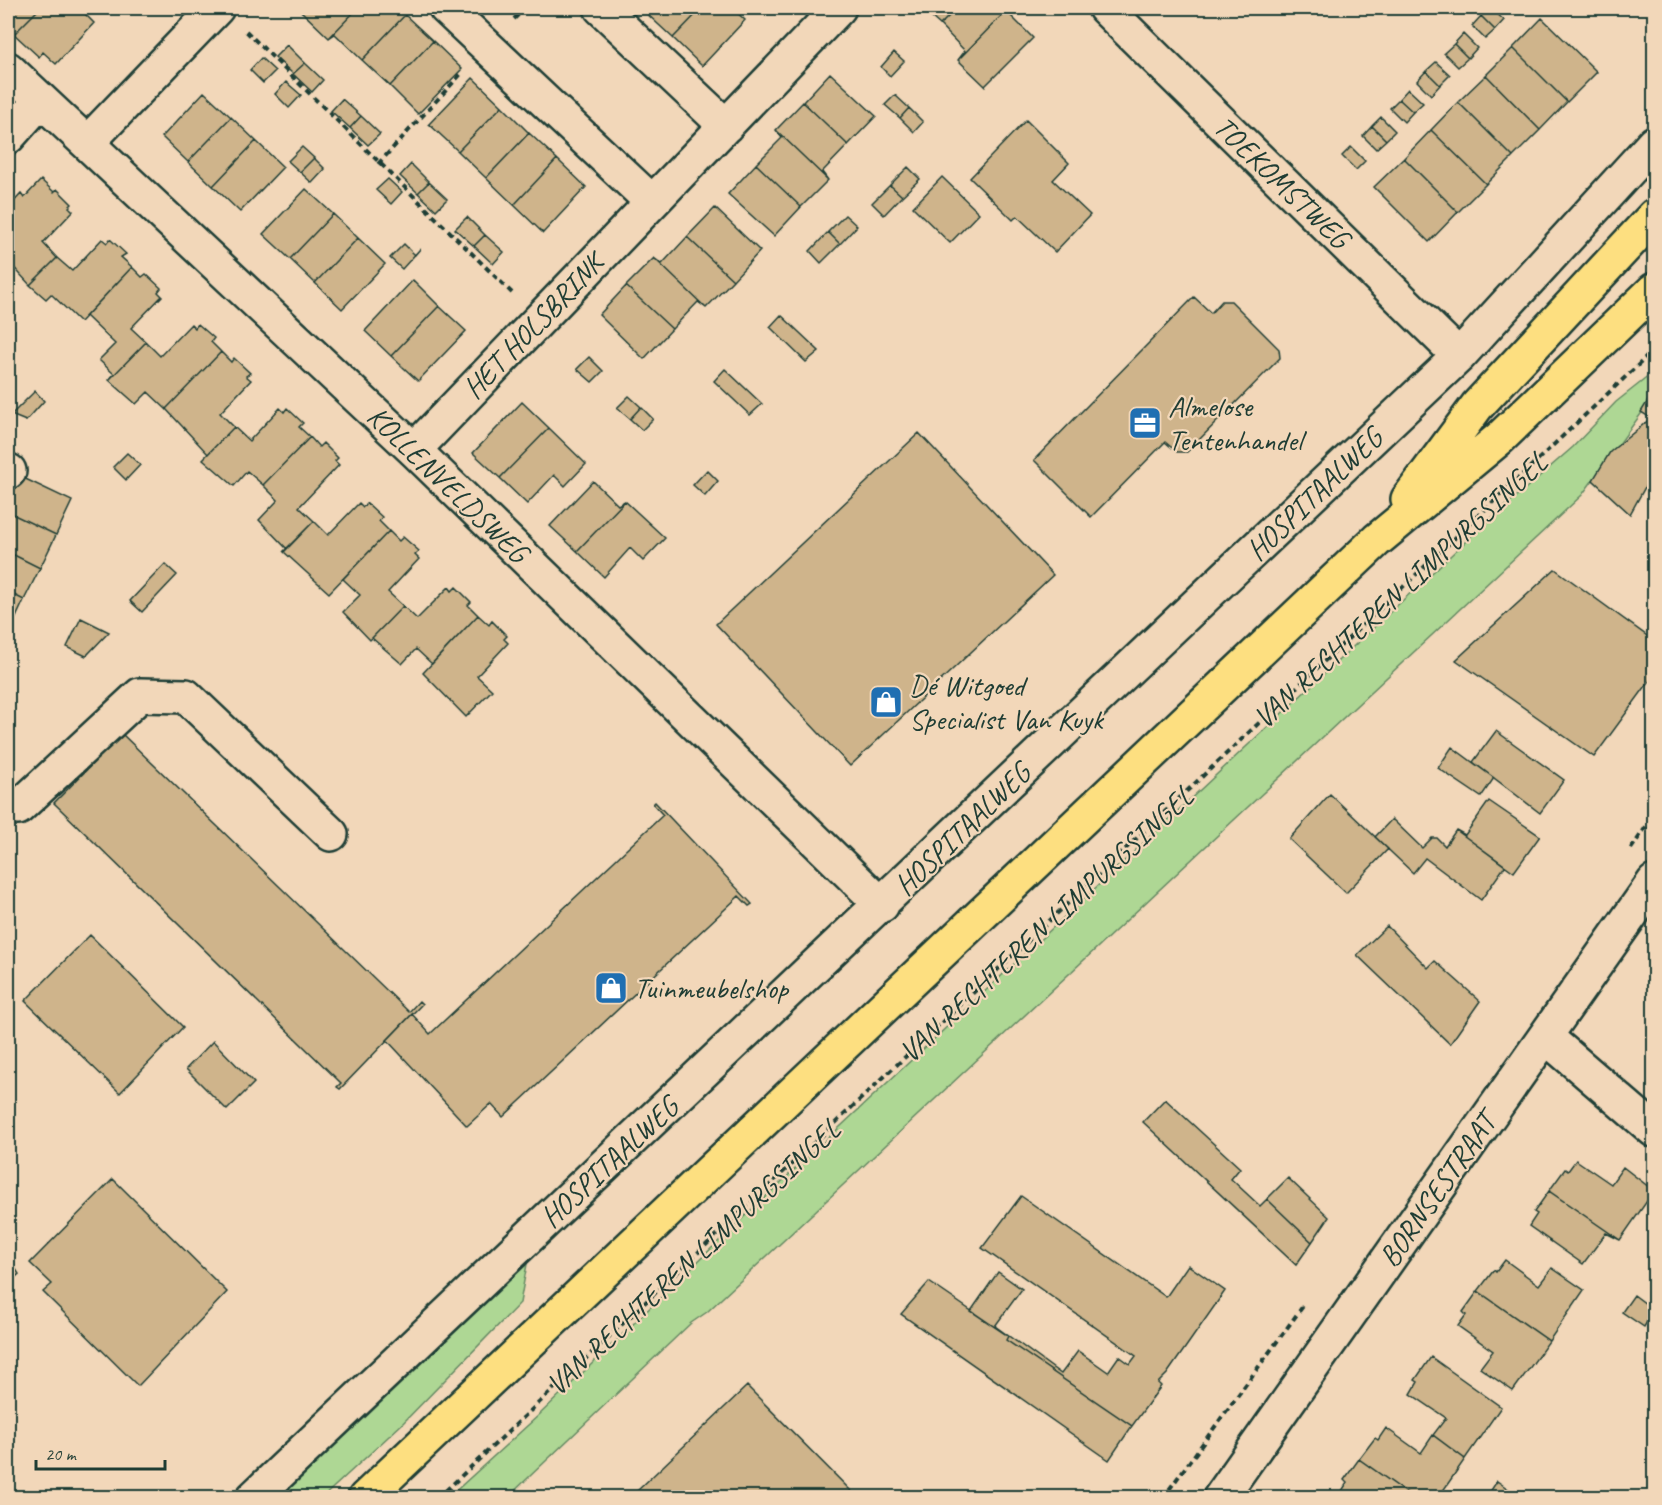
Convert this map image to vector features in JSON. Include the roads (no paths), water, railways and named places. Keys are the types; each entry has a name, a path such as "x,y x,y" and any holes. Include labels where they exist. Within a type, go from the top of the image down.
{"main road":[{"name":"VAN RECHTEREN LIMPURGSINGEL","path":"1377,540 1477,406 1654,216"},
{"name":"VAN RECHTEREN LIMPURGSINGEL","path":"365,1497 1377,540 1500,438 1654,290"}],"street":[{"path":"446,8 652,202"},
{"path":"601,8 726,126"},
{"name":"HET HOLSBRINK","path":"414,450 839,8"},
{"name":"TOEKOMSTWEG","path":"1105,8 1460,356"},
{"path":"88,142 228,16"},
{"name":"KOLLENVELDSWEG","path":"8,69 414,450 882,905"},
{"path":"8,137 41,100"},
{"name":"HOSPITAALWEG","path":"253,1497 882,905 1460,356 1654,143"},
{"path":"18,808 140,695 186,696 331,834"},
{"name":"BORNSESTRAAT","path":"1224,1496 1654,882"},
{"path":"1546,1037 1654,1130"}],"place":[{"name":"Almelose Tentenhandel","path":"1145,423"},
{"name":"Dé Witgoed Specialist Van Kuyk","path":"886,702"},
{"name":"Tuinmeubelshop","path":"611,988"}]}
